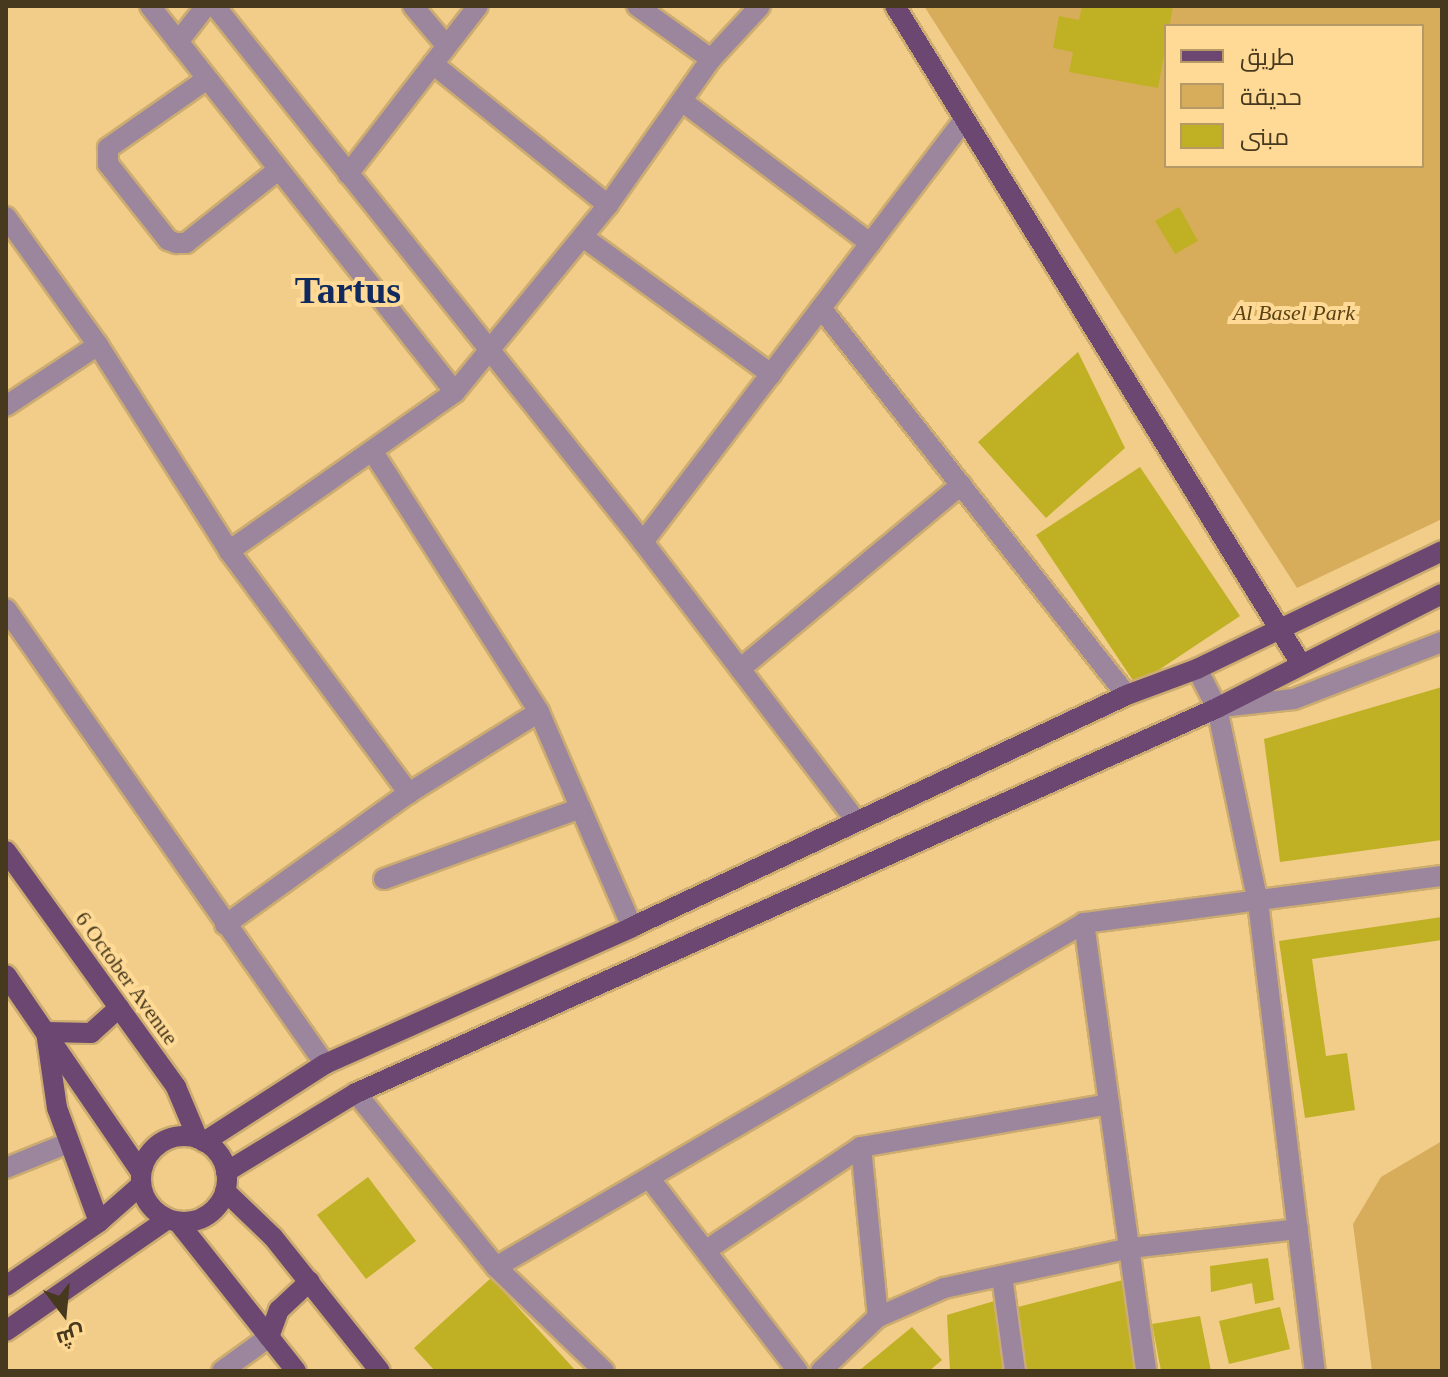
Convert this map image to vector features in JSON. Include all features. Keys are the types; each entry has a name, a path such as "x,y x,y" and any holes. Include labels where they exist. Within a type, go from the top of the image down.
{"main road":[{"path":"895,6 1301,664"},
{"path":"6,1286 99,1222 141,1178 162,1142 201,1140 325,1064 632,927 1127,695 1197,669 1442,551"},
{"path":"6,1331 173,1220 207,1215 226,1181 356,1093 1217,708 1442,594"},
{"name":"6 October Avenue","path":"6,851 176,1087 201,1140"},
{"path":"6,975 141,1178 146,1199 173,1220 296,1371"},
{"path":"46,1032 67,1036 91,1033 119,1008"},
{"path":"46,1032 51,1079 68,1143 99,1222"},
{"path":"201,1140 226,1181 380,1371"},
{"path":"269,1337 288,1298 310,1281"}],"street":[{"path":"150,6 277,171 455,392"},
{"path":"178,42 206,6"},
{"path":"215,6 643,542 856,821"},
{"path":"413,6 445,44"},
{"path":"348,174 445,44 478,6"},
{"path":"637,6 711,59"},
{"path":"229,551 455,392 608,205 711,59 760,6"},
{"path":"433,64 608,205"},
{"path":"207,79 108,148 108,164 168,240 176,243 186,243 277,171"},
{"path":"682,101 870,243"},
{"path":"643,542 964,120"},
{"path":"6,217 98,345 229,551 409,793"},
{"path":"583,237 771,374"},
{"path":"821,308 1127,695"},
{"path":"6,406 98,345"},
{"path":"373,452 539,712 632,927"},
{"path":"740,669 961,485"},
{"path":"6,609 325,1064"},
{"path":"1217,708 1294,699 1442,642"},
{"path":"1197,669 1217,708 1258,902 1315,1371"},
{"path":"225,925 409,793 539,712"},
{"path":"384,879 581,808"},
{"path":"496,1267 1084,923 1442,876"},
{"path":"1084,923 1146,1371"},
{"path":"356,1093 496,1267 604,1371"},
{"path":"708,1249 861,1147 1109,1104"},
{"path":"6,1168 68,1143"},
{"path":"861,1147 878,1317"},
{"path":"650,1179 708,1249 798,1371"},
{"path":"821,1371 878,1317 944,1288 1131,1248 1298,1229"},
{"path":"1002,1276 1015,1371"},
{"path":"222,1371 269,1337"}],"green space":[{"name":"Al Basel Park","path":"924,6 1442,6 1442,519 1297,588"},
{"path":"1442,1141 1442,1371 1372,1371 1353,1224 1381,1177"}],"building":[{"path":"1082,6 1173,6 1170,24 1164,24 1164,55 1158,88 1069,72 1073,52 1053,48 1059,16 1079,20"},
{"path":"1179,207 1198,241 1175,254 1155,221"},
{"path":"1078,352 1125,448 1046,518 978,442"},
{"path":"1140,467 1240,616 1136,685 1036,535"},
{"path":"1442,687 1442,840 1280,862 1264,739"},
{"path":"1442,917 1442,940 1312,959 1326,1056 1347,1053 1355,1110 1305,1118 1279,941"},
{"path":"368,1177 416,1241 366,1279 317,1215"},
{"path":"1268,1258 1274,1300 1255,1304 1252,1283 1211,1292 1210,1266"},
{"path":"491,1278 576,1371 435,1371 414,1348"},
{"path":"1123,1280 1134,1371 1020,1371 1010,1309"},
{"path":"1001,1299 1010,1371 950,1371 947,1315"},
{"path":"1280,1307 1290,1349 1229,1364 1219,1321"},
{"path":"1200,1316 1211,1371 1161,1371 1152,1324"},
{"path":"912,1327 942,1360 929,1371 861,1369"}],"district":[{"name":"Tartus","path":"348,291"}]}
